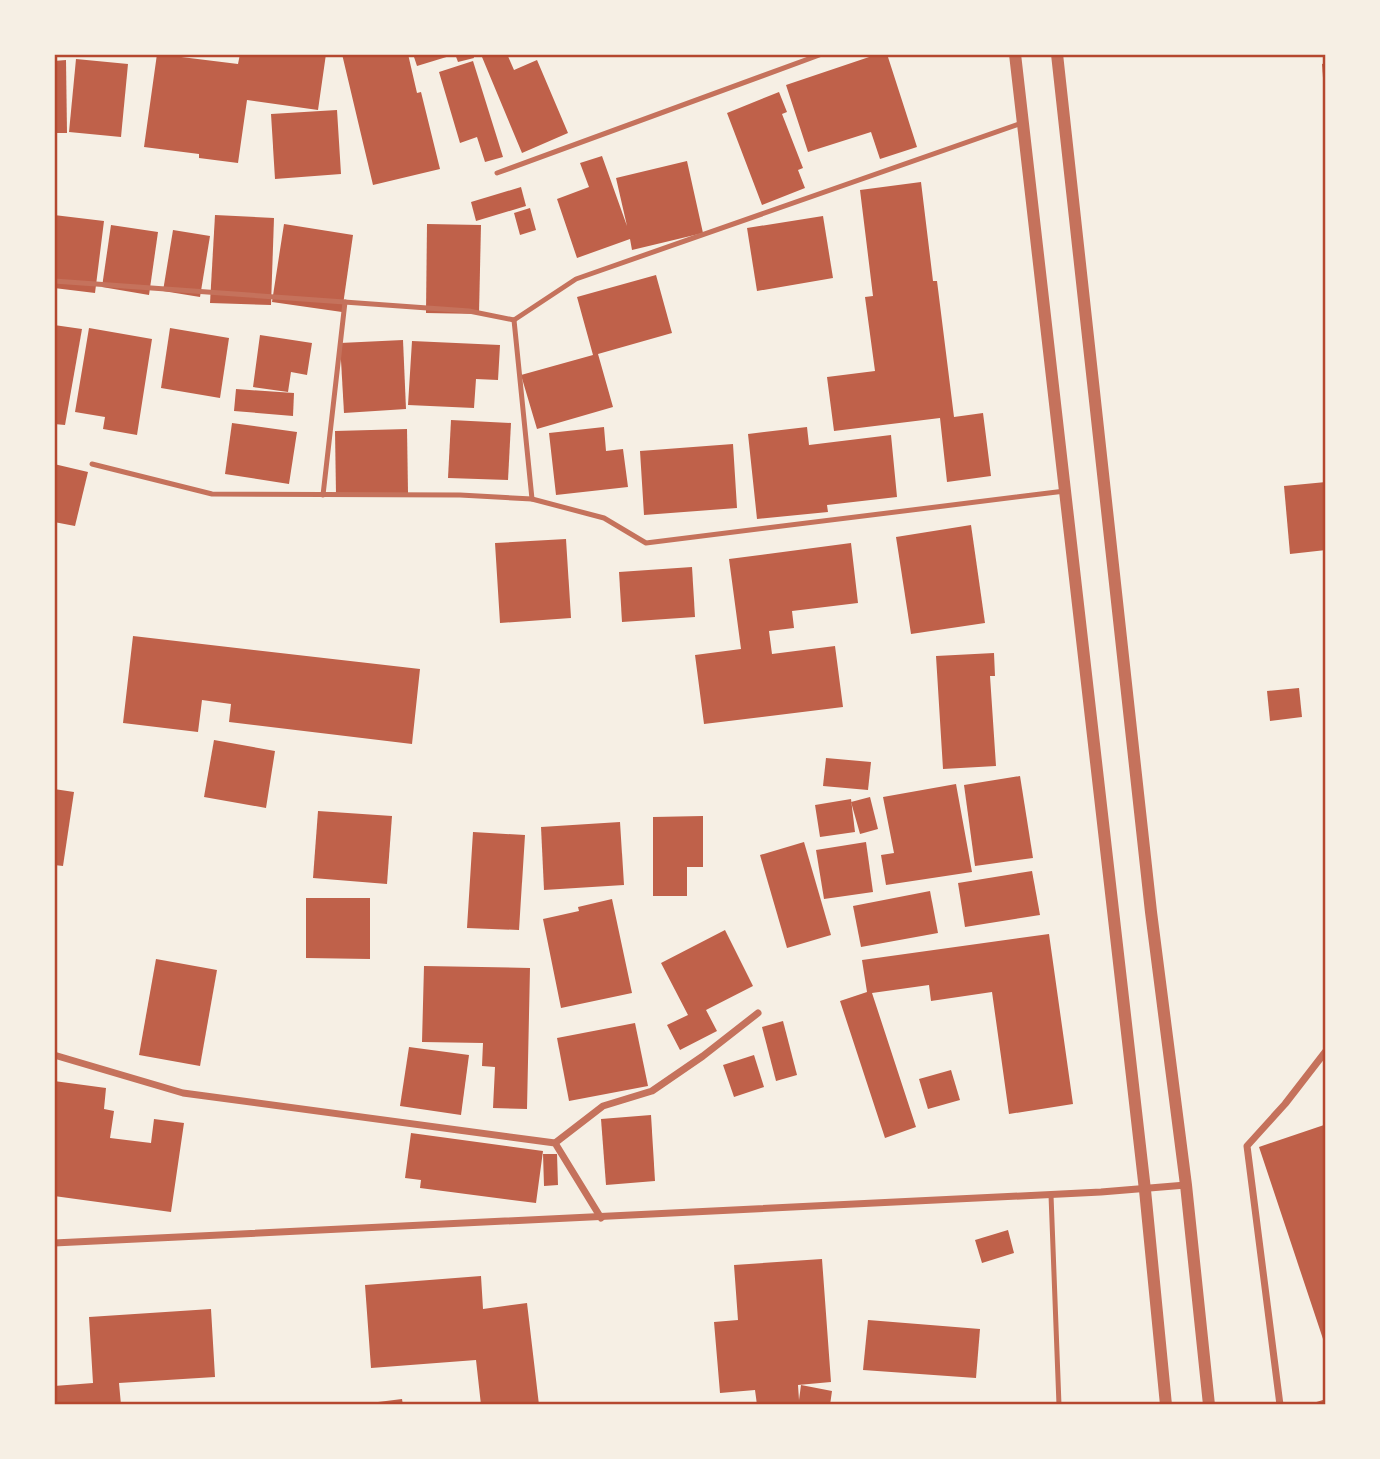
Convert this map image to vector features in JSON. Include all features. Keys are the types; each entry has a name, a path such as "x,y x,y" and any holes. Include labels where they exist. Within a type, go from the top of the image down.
{"street":[{"path":"1015,54 1145,1190 1166,1405"},
{"path":"1057,54 1151,912 1186,1185 1209,1405"},
{"path":"54,1055 183,1093 555,1143 603,1106 652,1091 704,1056 758,1013"},
{"path":"1280,1405 1247,1146 1285,1104 1326,1051"},
{"path":"555,1143 601,1218"},
{"path":"54,1243 1051,1195 1186,1185"}],"lane":[{"path":"497,173 822,54"},
{"path":"54,281 468,311 514,320 576,279 1022,122"},
{"path":"323,495 345,302"},
{"path":"514,320 532,499"},
{"path":"92,464 212,494 460,495 532,499 604,518 646,543 1065,491"},
{"path":"1051,1195 1059,1405"}],"building":[{"path":"157,54 238,64 240,54 326,54 318,110 247,100 238,163 199,158 199,154 144,147"},
{"path":"342,54 408,54 417,93 421,92 440,169 373,185"},
{"path":"413,54 453,54 453,55 417,66"},
{"path":"455,54 473,54 474,58 458,62"},
{"path":"487,54 507,54 514,70 537,60 568,133 522,153 482,57"},
{"path":"878,54 887,54 917,147 880,159 871,132 808,152 786,85"},
{"path":"76,59 128,64 121,137 69,132"},
{"path":"66,60 67,133 54,133 54,61"},
{"path":"473,61 503,157 485,162 477,137 460,143 439,72"},
{"path":"1326,63 1326,91 1324,91 1322,64"},
{"path":"779,92 787,112 782,114 803,168 798,170 805,188 762,205 727,113"},
{"path":"337,110 341,174 275,179 271,114"},
{"path":"602,156 627,226 616,178 687,161 703,233 632,250 630,239 577,258 557,199 589,187 580,163"},
{"path":"921,182 954,417 983,413 991,476 947,482 940,418 834,431 827,377 875,371 865,297 873,296 860,190"},
{"path":"521,187 526,206 476,221 471,202"},
{"path":"530,208 536,230 520,235 514,213"},
{"path":"54,215 104,221 95,293 54,288"},
{"path":"215,215 274,218 271,305 210,303"},
{"path":"823,216 833,278 757,291 747,228"},
{"path":"284,224 353,235 342,312 272,302"},
{"path":"427,224 481,225 479,314 426,313"},
{"path":"111,225 158,232 149,295 102,287"},
{"path":"173,230 210,236 200,297 163,291"},
{"path":"656,275 672,333 598,354 613,407 537,429 521,375 593,355 577,297"},
{"path":"54,325 82,329 65,425 54,424"},
{"path":"89,328 152,339 137,435 103,429 105,417 75,412"},
{"path":"170,328 229,338 220,398 161,388"},
{"path":"260,335 312,343 307,375 291,372 288,392 253,387"},
{"path":"403,340 406,409 344,413 340,343"},
{"path":"412,341 500,345 498,380 476,379 474,408 408,405"},
{"path":"236,389 294,393 293,416 234,411"},
{"path":"451,420 511,423 508,480 448,478"},
{"path":"232,423 297,432 289,484 225,474"},
{"path":"604,427 606,451 623,449 628,487 556,495 549,433"},
{"path":"807,427 809,445 891,435 897,497 827,505 828,512 757,519 748,434"},
{"path":"407,429 408,493 336,495 335,431"},
{"path":"733,444 737,508 644,515 640,451"},
{"path":"54,464 88,472 75,526 54,522"},
{"path":"1326,482 1326,550 1290,554 1284,486"},
{"path":"971,525 985,623 911,634 896,537"},
{"path":"566,539 571,618 500,623 495,543"},
{"path":"851,543 858,603 792,611 794,628 769,631 772,654 835,646 843,707 704,724 695,655 741,649 729,559"},
{"path":"692,567 695,617 622,622 619,572"},
{"path":"133,636 420,669 412,744 229,722 231,704 202,700 198,732 123,723"},
{"path":"994,653 995,676 990,676 996,766 943,769 936,656"},
{"path":"1299,688 1302,717 1270,721 1267,691"},
{"path":"214,740 275,751 266,808 204,797"},
{"path":"826,758 871,762 868,790 823,786"},
{"path":"1020,776 1033,858 975,866 964,785"},
{"path":"956,784 972,872 886,885 881,855 894,853 883,797"},
{"path":"54,789 74,792 63,866 54,865"},
{"path":"870,797 878,829 860,834 851,802"},
{"path":"851,799 855,832 820,837 815,805"},
{"path":"318,811 392,816 387,884 313,878"},
{"path":"703,816 703,867 687,867 687,896 653,896 653,817"},
{"path":"620,822 624,885 544,890 541,827"},
{"path":"473,832 525,835 519,930 467,928"},
{"path":"804,842 831,935 787,948 760,855"},
{"path":"866,842 873,892 824,899 816,850"},
{"path":"1032,871 1040,915 965,927 958,883"},
{"path":"930,891 938,933 861,947 853,906"},
{"path":"306,898 370,898 370,959 306,958"},
{"path":"612,899 632,993 561,1008 543,919 579,911 578,907"},
{"path":"725,930 753,986 706,1010 717,1031 680,1050 667,1025 688,1015 661,963"},
{"path":"1049,934 1073,1104 1009,1114 992,992 931,1001 929,985 872,993 916,1127 885,1138 840,1001 867,992 862,960"},
{"path":"156,959 217,970 200,1066 139,1055"},
{"path":"424,966 530,968 527,1109 493,1108 495,1067 482,1066 483,1043 422,1042"},
{"path":"783,1021 797,1075 776,1081 762,1027"},
{"path":"635,1023 648,1086 569,1101 557,1038"},
{"path":"409,1047 469,1055 461,1115 400,1106"},
{"path":"754,1055 764,1087 734,1097 723,1065"},
{"path":"951,1070 960,1100 928,1109 919,1079"},
{"path":"54,1081 106,1088 104,1109 114,1111 110,1138 151,1143 154,1119 184,1123 171,1212 54,1196"},
{"path":"651,1115 655,1181 606,1185 601,1119"},
{"path":"1324,1125 1326,1131 1325,1345 1259,1147"},
{"path":"411,1133 543,1151 536,1203 420,1188 421,1180 405,1178"},
{"path":"543,1154 557,1154 558,1185 544,1186"},
{"path":"1008,1230 1014,1253 982,1263 975,1240"},
{"path":"822,1259 831,1382 798,1385 799,1400 801,1385 832,1391 830,1405 757,1405 755,1390 720,1393 714,1322 738,1320 734,1265"},
{"path":"481,1276 483,1309 527,1303 539,1405 481,1405 476,1360 371,1368 365,1285"},
{"path":"211,1309 215,1377 119,1383 121,1405 54,1405 54,1386 93,1383 89,1317"},
{"path":"868,1320 980,1329 976,1378 863,1370"},
{"path":"402,1399 403,1405 370,1405 370,1403"},
{"path":"1326,1399 1326,1405 1310,1405 1310,1404"}]}
